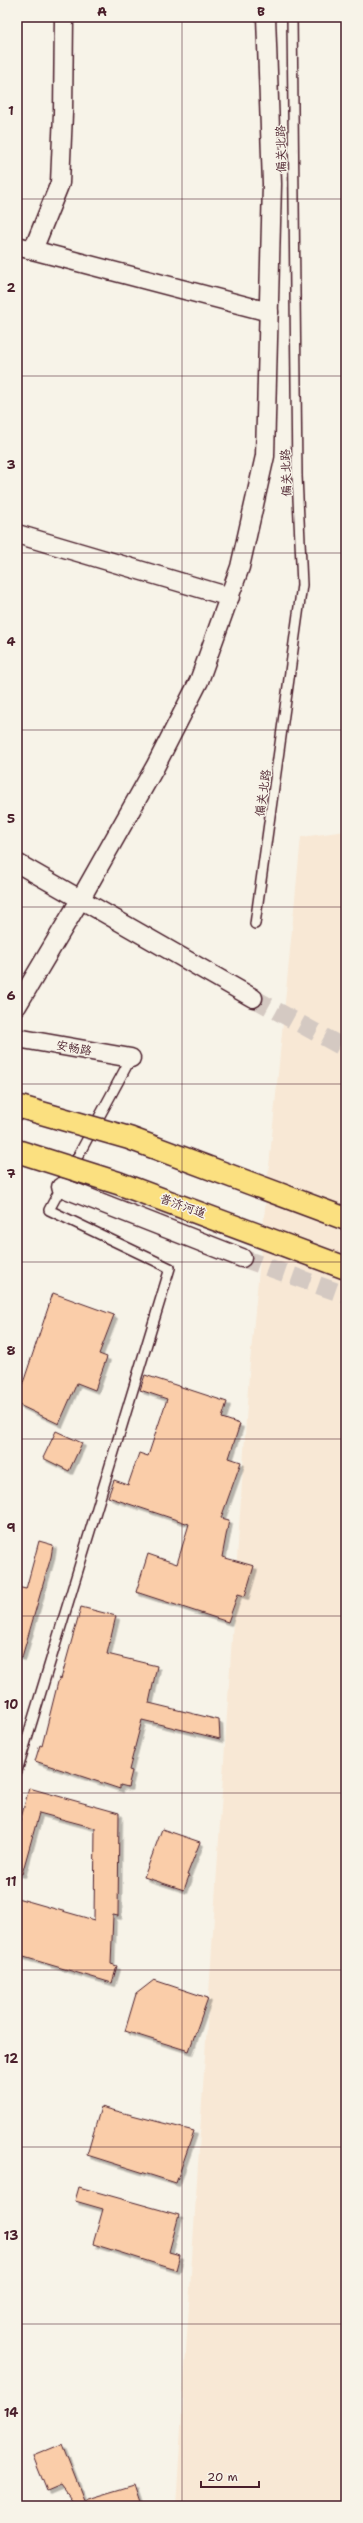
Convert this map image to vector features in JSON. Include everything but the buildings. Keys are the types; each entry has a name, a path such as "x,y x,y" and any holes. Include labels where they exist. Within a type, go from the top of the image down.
{"highway":[{"path":"17,1106 129,1138 346,1219"},
{"name":"普济河道","path":"17,1151 118,1183 346,1268"}],"street":[{"path":"64,17 64,113 60,182 25,248 269,312"},
{"path":"17,1006 80,900 154,767 199,681 230,597 255,508 265,456 272,184 266,17"},
{"path":"17,534 230,597"},
{"path":"17,863 253,998"},
{"name":"安畅路","path":"17,1038 131,1058"},
{"path":"61,1187 242,1258"}],"lane":[{"name":"偏关北路","path":"255,924 302,585 297,476 292,17"},
{"path":"17,1771 170,1268 49,1210 131,1058"}],"shaded area":[{"path":"346,831 346,2506 176,2506 249,1373 301,837"}],"tunnel":[{"path":"253,998 346,1049"},
{"path":"242,1258 346,1295"}]}
